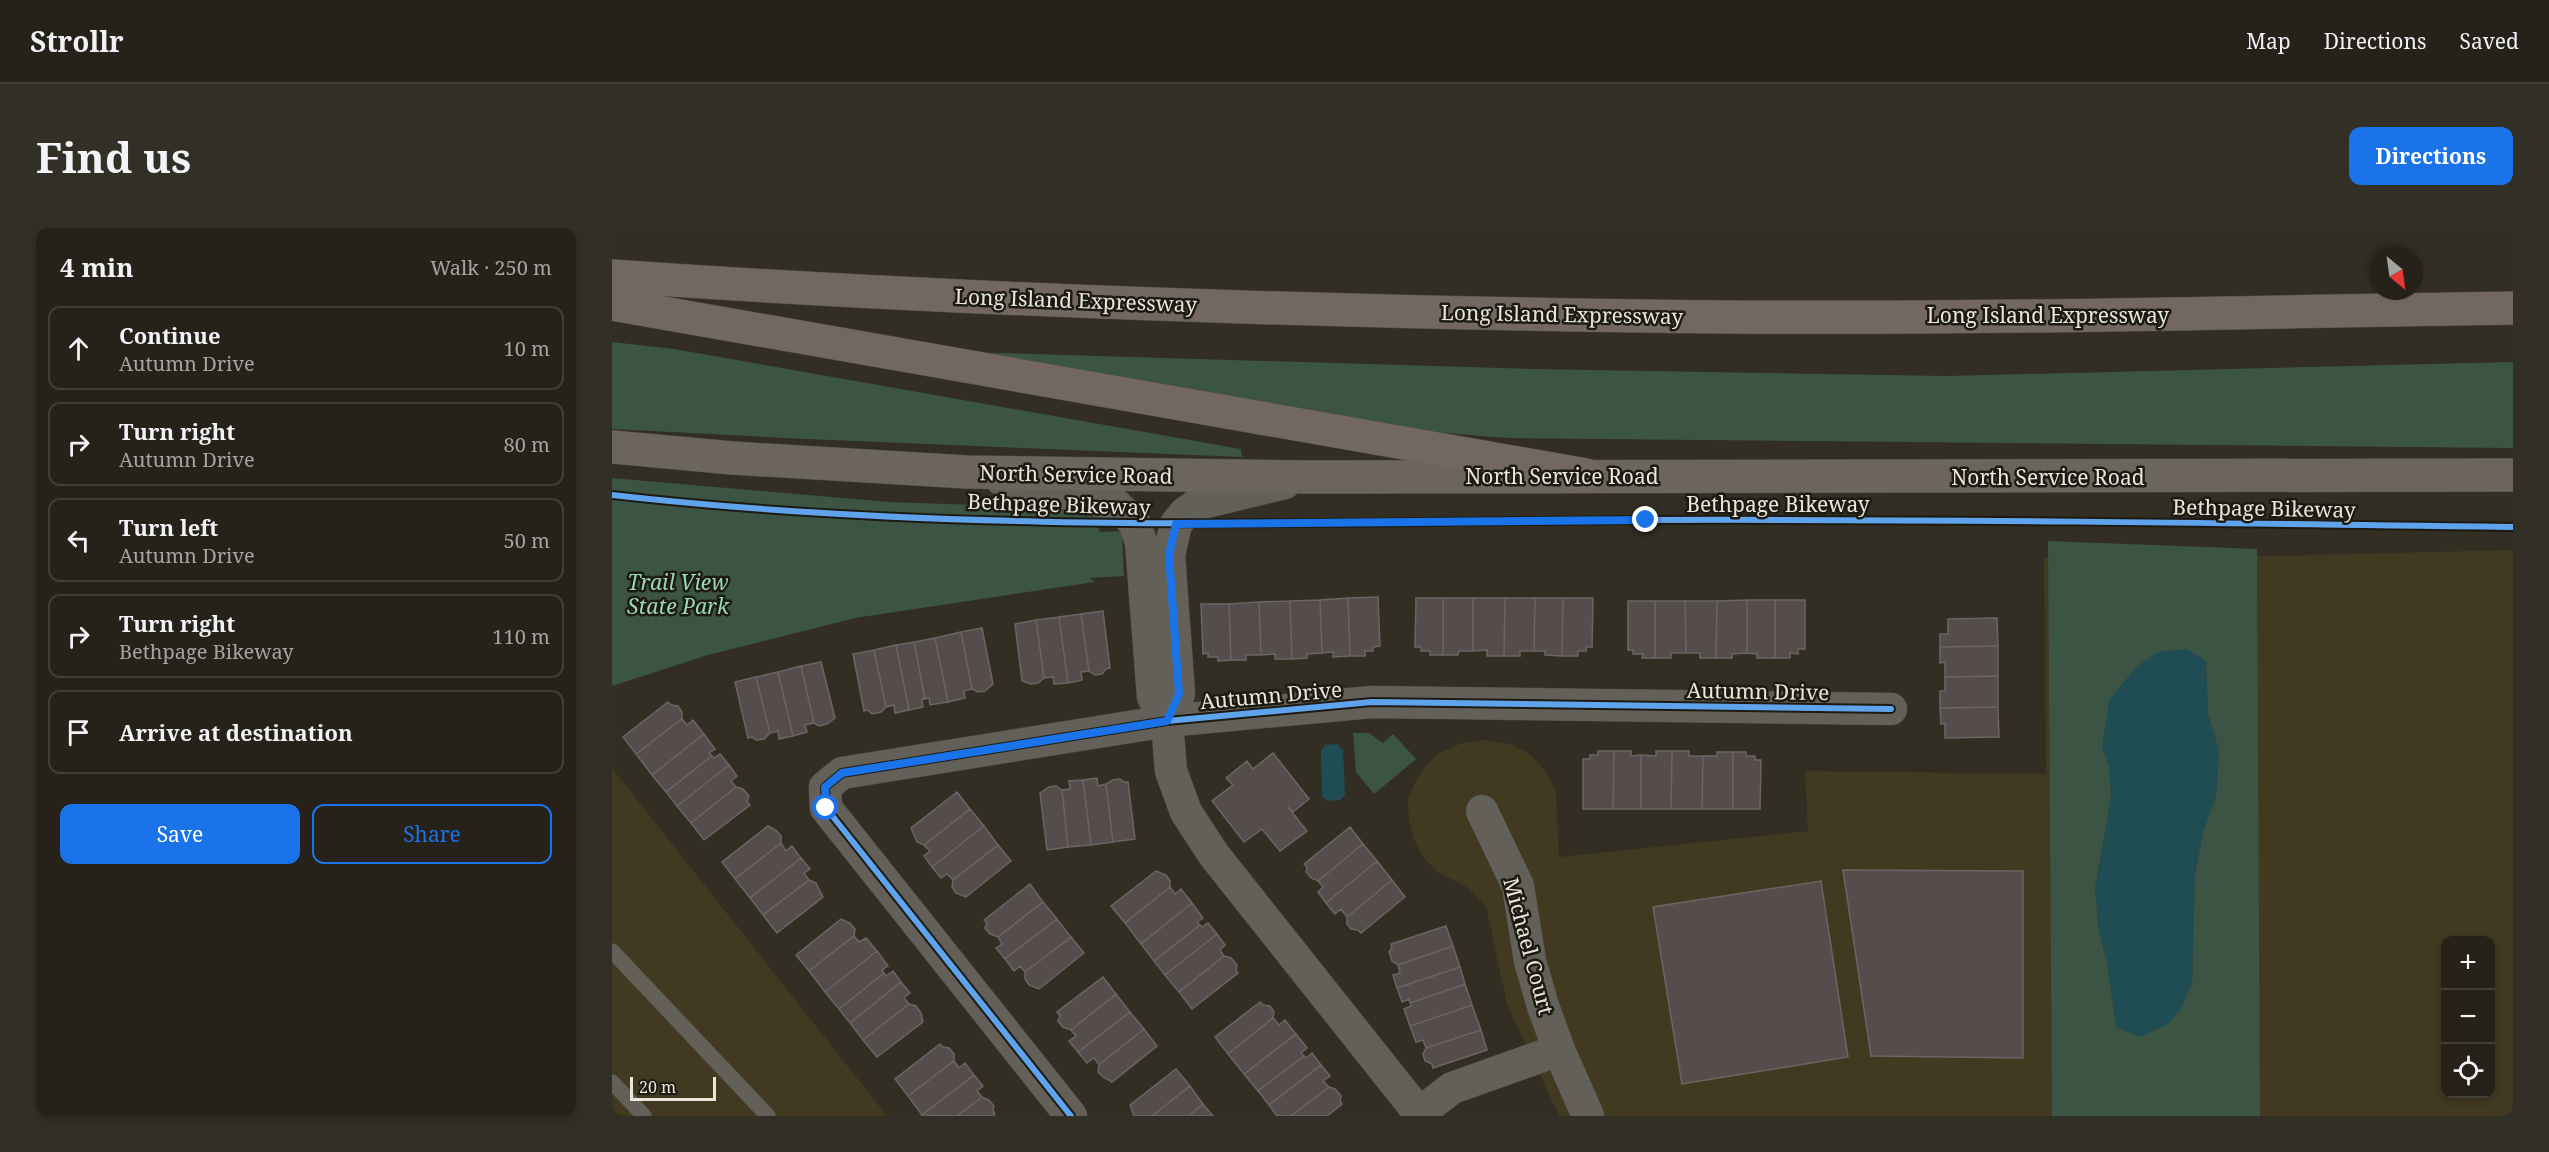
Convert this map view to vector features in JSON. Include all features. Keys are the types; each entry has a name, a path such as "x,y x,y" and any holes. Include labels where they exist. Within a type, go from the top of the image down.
{"highway":[{"name":"Long Island Expressway","path":"612,276 1035,300 1732,317 2513,308"},
{"path":"612,304 1586,475"}],"main road":[{"name":"North Service Road","path":"612,447 732,459 967,472 1308,477 2513,476"}],"street":[{"name":"Autumn Drive","path":"967,472 1115,504 1134,522 1140,542 1153,697 1167,721 1171,771 1186,812 1214,855 1418,1115 1452,1088 1559,1050"},
{"name":"Autumn Drive","path":"1167,721 1179,694 1169,555 1176,524 1185,513 1198,504 1308,477"},
{"name":"Autumn Drive","path":"1071,1116 826,808 825,787 842,773 1167,721 1372,702 1892,709"},
{"name":"Michael Court","path":"1482,811 1518,886 1530,961 1559,1050 1588,1116"}],"lane":[{"path":"612,951 768,1116"},
{"path":"612,1082 644,1116"}],"shaded area":[{"path":"2513,550 2513,1116 1559,1116 1507,1004 1486,906 1467,887 1437,872 1424,858 1415,842 1409,821 1408,799 1425,767 1438,754 1462,743 1488,740 1513,745 1532,756 1546,772 1556,792 1559,857 1808,831 1805,771 2046,774 2044,558 2151,559"},
{"path":"612,768 887,1116 612,1116"}],"green space":[{"path":"612,342 674,349 1241,449 1242,457 612,429"},
{"path":"934,351 1533,369 1947,376 2513,362 2513,448 1508,438 1353,426"},
{"name":"Trail View State Park","path":"612,478 889,502 1087,509 1101,513 1099,532 1122,531 1124,576 1089,578 1095,582 855,618 708,655 612,686"},
{"path":"2048,541 2257,549 2260,1116 2052,1116","holes":["2206,662 2208,714 2219,751 2216,796 2203,832 2195,874 2192,983 2116,1027 2108,967 2099,931 2095,889 2111,798 2109,766 2102,746"]},
{"path":"1353,733 1369,733 1383,743 1393,734 1416,759 1374,794 1356,772"}],"water":[{"path":"2186,649 2206,661 2208,714 2219,751 2216,796 2203,832 2195,874 2192,983 2182,1007 2168,1024 2140,1037 2116,1027 2108,967 2099,931 2095,889 2111,798 2109,766 2102,746 2109,701 2136,667 2158,652"},
{"path":"1337,744 1343,750 1345,795 1340,800 1327,801 1322,796 1321,751 1325,745"}],"building":[{"path":"1378,597 1380,646 1373,647 1373,651 1365,651 1365,656 1350,656 1348,598"},
{"path":"1348,598 1350,656 1333,657 1333,652 1322,653 1320,600"},
{"path":"1416,598 1443,598 1443,655 1430,655 1430,651 1421,651 1421,647 1415,647"},
{"path":"1443,598 1473,598 1473,651 1459,651 1458,655 1443,655"},
{"path":"1473,598 1505,598 1504,656 1487,656 1487,650 1473,651"},
{"path":"1505,598 1535,598 1534,651 1520,651 1520,656 1504,656"},
{"path":"1535,598 1563,598 1562,656 1545,655 1545,651 1534,651"},
{"path":"1563,598 1593,598 1592,647 1586,647 1586,651 1578,651 1578,656 1562,656"},
{"path":"1320,600 1322,653 1307,654 1307,658 1292,659 1290,601"},
{"path":"1747,600 1775,600 1775,658 1757,658 1757,654 1747,653"},
{"path":"1747,600 1747,653 1732,654 1732,658 1716,658 1717,601"},
{"path":"1775,600 1805,600 1805,649 1798,649 1798,654 1790,653 1790,658 1775,658"},
{"path":"1290,601 1292,659 1275,659 1275,654 1261,655 1259,602"},
{"path":"1628,601 1655,601 1655,658 1642,658 1643,654 1633,654 1633,650 1628,650"},
{"path":"1655,601 1685,601 1686,653 1671,653 1671,658 1655,658"},
{"path":"1685,601 1717,601 1716,658 1700,658 1700,653 1686,653"},
{"path":"1259,602 1261,655 1246,655 1246,660 1231,660 1229,604"},
{"path":"1201,604 1229,604 1231,660 1218,661 1218,657 1208,657 1208,653 1203,654"},
{"path":"1103,611 1110,668 1102,674 1095,675 1089,671 1081,614"},
{"path":"1081,614 1089,671 1081,672 1082,680 1068,683 1059,617"},
{"path":"1059,617 1068,683 1054,684 1053,677 1044,678 1036,620"},
{"path":"1997,618 1998,646 1940,647 1940,634 1948,634 1948,619"},
{"path":"1036,620 1044,678 1038,683 1031,684 1022,681 1015,624"},
{"path":"982,628 993,684 985,691 978,692 972,689 961,632"},
{"path":"961,632 972,689 964,691 965,698 948,702 935,638"},
{"path":"935,638 948,702 930,705 929,698 925,699 914,642"},
{"path":"914,642 925,699 922,699 923,707 909,710 896,645"},
{"path":"896,645 909,710 895,713 894,705 886,707 874,650"},
{"path":"1998,646 1998,676 1945,677 1945,662 1940,663 1940,647"},
{"path":"874,650 886,707 881,712 872,714 868,710 864,711 853,654"},
{"path":"821,662 835,718 819,726 814,723 801,666"},
{"path":"801,666 814,723 805,725 807,732 793,736 778,672"},
{"path":"778,672 793,736 779,739 778,731 770,733 756,677"},
{"path":"1998,676 1998,707 1940,708 1940,691 1945,691 1945,677"},
{"path":"756,677 770,733 764,739 756,740 752,737 748,738 735,682"},
{"path":"668,702 678,706 682,712 682,719 636,754 623,737"},
{"path":"1998,707 1999,737 1945,738 1945,723 1941,724 1940,708"},
{"path":"682,719 687,725 693,720 704,734 652,775 636,754"},
{"path":"704,734 715,749 709,753 712,756 666,792 652,775"},
{"path":"1598,751 1614,751 1613,809 1583,809 1583,759 1590,759 1590,755 1598,755"},
{"path":"1614,751 1631,751 1631,756 1641,755 1641,809 1613,809"},
{"path":"1656,751 1672,751 1671,809 1641,809 1641,755 1656,756"},
{"path":"1672,751 1689,751 1689,756 1703,756 1702,809 1671,809"},
{"path":"1717,752 1733,752 1733,809 1702,809 1703,756 1717,756"},
{"path":"1733,752 1746,752 1746,756 1755,756 1755,760 1761,760 1760,809 1733,809"},
{"path":"1273,753 1309,799 1293,812 1288,807 1307,831 1280,851 1262,829 1244,842 1212,801 1233,785 1226,778 1247,761 1253,769"},
{"path":"720,754 729,765 677,806 666,792 712,756 714,758"},
{"path":"729,765 737,776 731,781 736,787 691,823 677,806"},
{"path":"1097,778 1098,786 1106,784 1113,842 1091,845 1083,780"},
{"path":"1120,779 1128,782 1135,839 1113,842 1106,784"},
{"path":"1083,780 1091,845 1068,847 1062,790 1070,789 1069,781"},
{"path":"1056,786 1062,790 1068,847 1047,850 1040,793 1049,787"},
{"path":"736,787 743,789 749,796 747,801 750,805 704,840 691,823"},
{"path":"957,792 970,809 924,845 917,842 911,828"},
{"path":"970,809 984,826 932,867 924,856 930,851 924,845"},
{"path":"768,826 781,836 781,843 735,879 722,862"},
{"path":"984,826 998,845 953,880 947,874 941,878 932,867"},
{"path":"1350,827 1363,844 1318,881 1311,878 1304,864"},
{"path":"781,843 786,851 792,846 801,858 750,898 735,879"},
{"path":"1363,844 1377,861 1326,903 1318,892 1323,887 1318,881"},
{"path":"998,845 1011,861 966,897 956,893 952,887 953,880"},
{"path":"801,858 810,869 804,873 809,880 763,915 750,898"},
{"path":"1377,861 1392,880 1347,917 1341,909 1335,914 1326,903"},
{"path":"1843,870 2023,871 2023,1058 1871,1056"},
{"path":"1156,871 1166,875 1170,881 1170,887 1125,923 1111,906"},
{"path":"809,880 816,883 823,897 777,933 763,915"},
{"path":"1392,880 1405,897 1361,933 1351,929 1347,924 1347,917"},
{"path":"1821,881 1848,1057 1682,1084 1653,907"},
{"path":"1030,884 1043,902 998,937 990,934 985,928 987,923 984,920"},
{"path":"1170,887 1175,894 1181,889 1192,903 1141,944 1125,923"},
{"path":"1043,902 1057,919 1005,959 996,948 1002,944 998,937"},
{"path":"1192,903 1203,918 1197,922 1200,925 1154,961 1141,944"},
{"path":"841,919 850,923 855,929 854,936 809,971 796,955"},
{"path":"1057,919 1071,937 1025,972 1020,966 1014,971 1005,959"},
{"path":"1208,923 1217,934 1165,975 1154,961 1200,925 1202,927"},
{"path":"1446,926 1453,946 1398,965 1392,961 1389,952 1392,948 1391,944"},
{"path":"1217,934 1225,945 1220,950 1224,956 1179,992 1165,975"},
{"path":"854,936 859,942 866,938 877,951 825,992 809,971"},
{"path":"1071,937 1084,953 1039,989 1029,985 1025,979 1025,972"},
{"path":"1453,946 1460,967 1397,988 1393,975 1400,973 1398,965"},
{"path":"877,951 888,966 882,970 884,973 839,1009 825,992"},
{"path":"1224,956 1231,958 1237,965 1238,973 1192,1009 1179,992"},
{"path":"1460,967 1465,984 1410,1003 1409,999 1402,1002 1397,988"},
{"path":"893,971 901,982 850,1023 839,1009 884,973 886,976"},
{"path":"1103,977 1116,994 1071,1030 1063,1027 1058,1021 1060,1016 1057,1012"},
{"path":"901,982 910,993 904,998 909,1004 863,1040 850,1023"},
{"path":"1465,984 1472,1005 1410,1026 1404,1009 1411,1006 1410,1003"},
{"path":"1116,994 1130,1012 1078,1052 1069,1041 1076,1036 1071,1030"},
{"path":"1260,1002 1270,1006 1274,1012 1273,1018 1228,1054 1215,1037"},
{"path":"909,1004 916,1006 923,1022 877,1057 863,1040"},
{"path":"1472,1005 1481,1030 1426,1048 1423,1040 1416,1042 1410,1026"},
{"path":"1130,1012 1144,1029 1099,1065 1094,1058 1087,1063 1078,1052"},
{"path":"1273,1018 1279,1025 1285,1020 1296,1034 1244,1074 1228,1054"},
{"path":"1144,1029 1157,1046 1112,1082 1103,1077 1098,1072 1099,1065"},
{"path":"1481,1030 1487,1050 1433,1068 1432,1064 1425,1061 1423,1054 1426,1048"},
{"path":"1296,1034 1307,1048 1301,1053 1304,1056 1258,1091 1244,1074"},
{"path":"940,1044 949,1048 954,1054 954,1061 908,1096 895,1079"},
{"path":"1312,1053 1321,1065 1269,1105 1258,1091 1304,1056 1306,1058"},
{"path":"954,1061 959,1068 965,1063 974,1075 922,1115 908,1096"},
{"path":"1321,1065 1330,1076 1323,1081 1329,1087 1291,1116 1277,1116 1269,1105"},
{"path":"1176,1069 1190,1086 1152,1116 1134,1116 1130,1105"},
{"path":"974,1075 983,1086 977,1091 982,1097 957,1116 922,1115"},
{"path":"1190,1086 1203,1104 1188,1116 1152,1116"},
{"path":"1329,1087 1335,1089 1341,1096 1342,1104 1327,1116 1291,1116"},
{"path":"982,1097 994,1106 993,1116 957,1116"},
{"path":"1203,1104 1213,1116 1188,1116"}],"cycle path":[{"name":"Bethpage Bikeway","path":"612,495 869,516 998,521 1256,523 1860,520 2513,527"},
{"path":"1071,1116 826,808 825,787 842,773 1167,721 1372,702 1891,709"}],"route":[{"path":"826,808 825,787 842,773 1167,721 1179,694 1169,555 1176,524 1646,520"}]}
